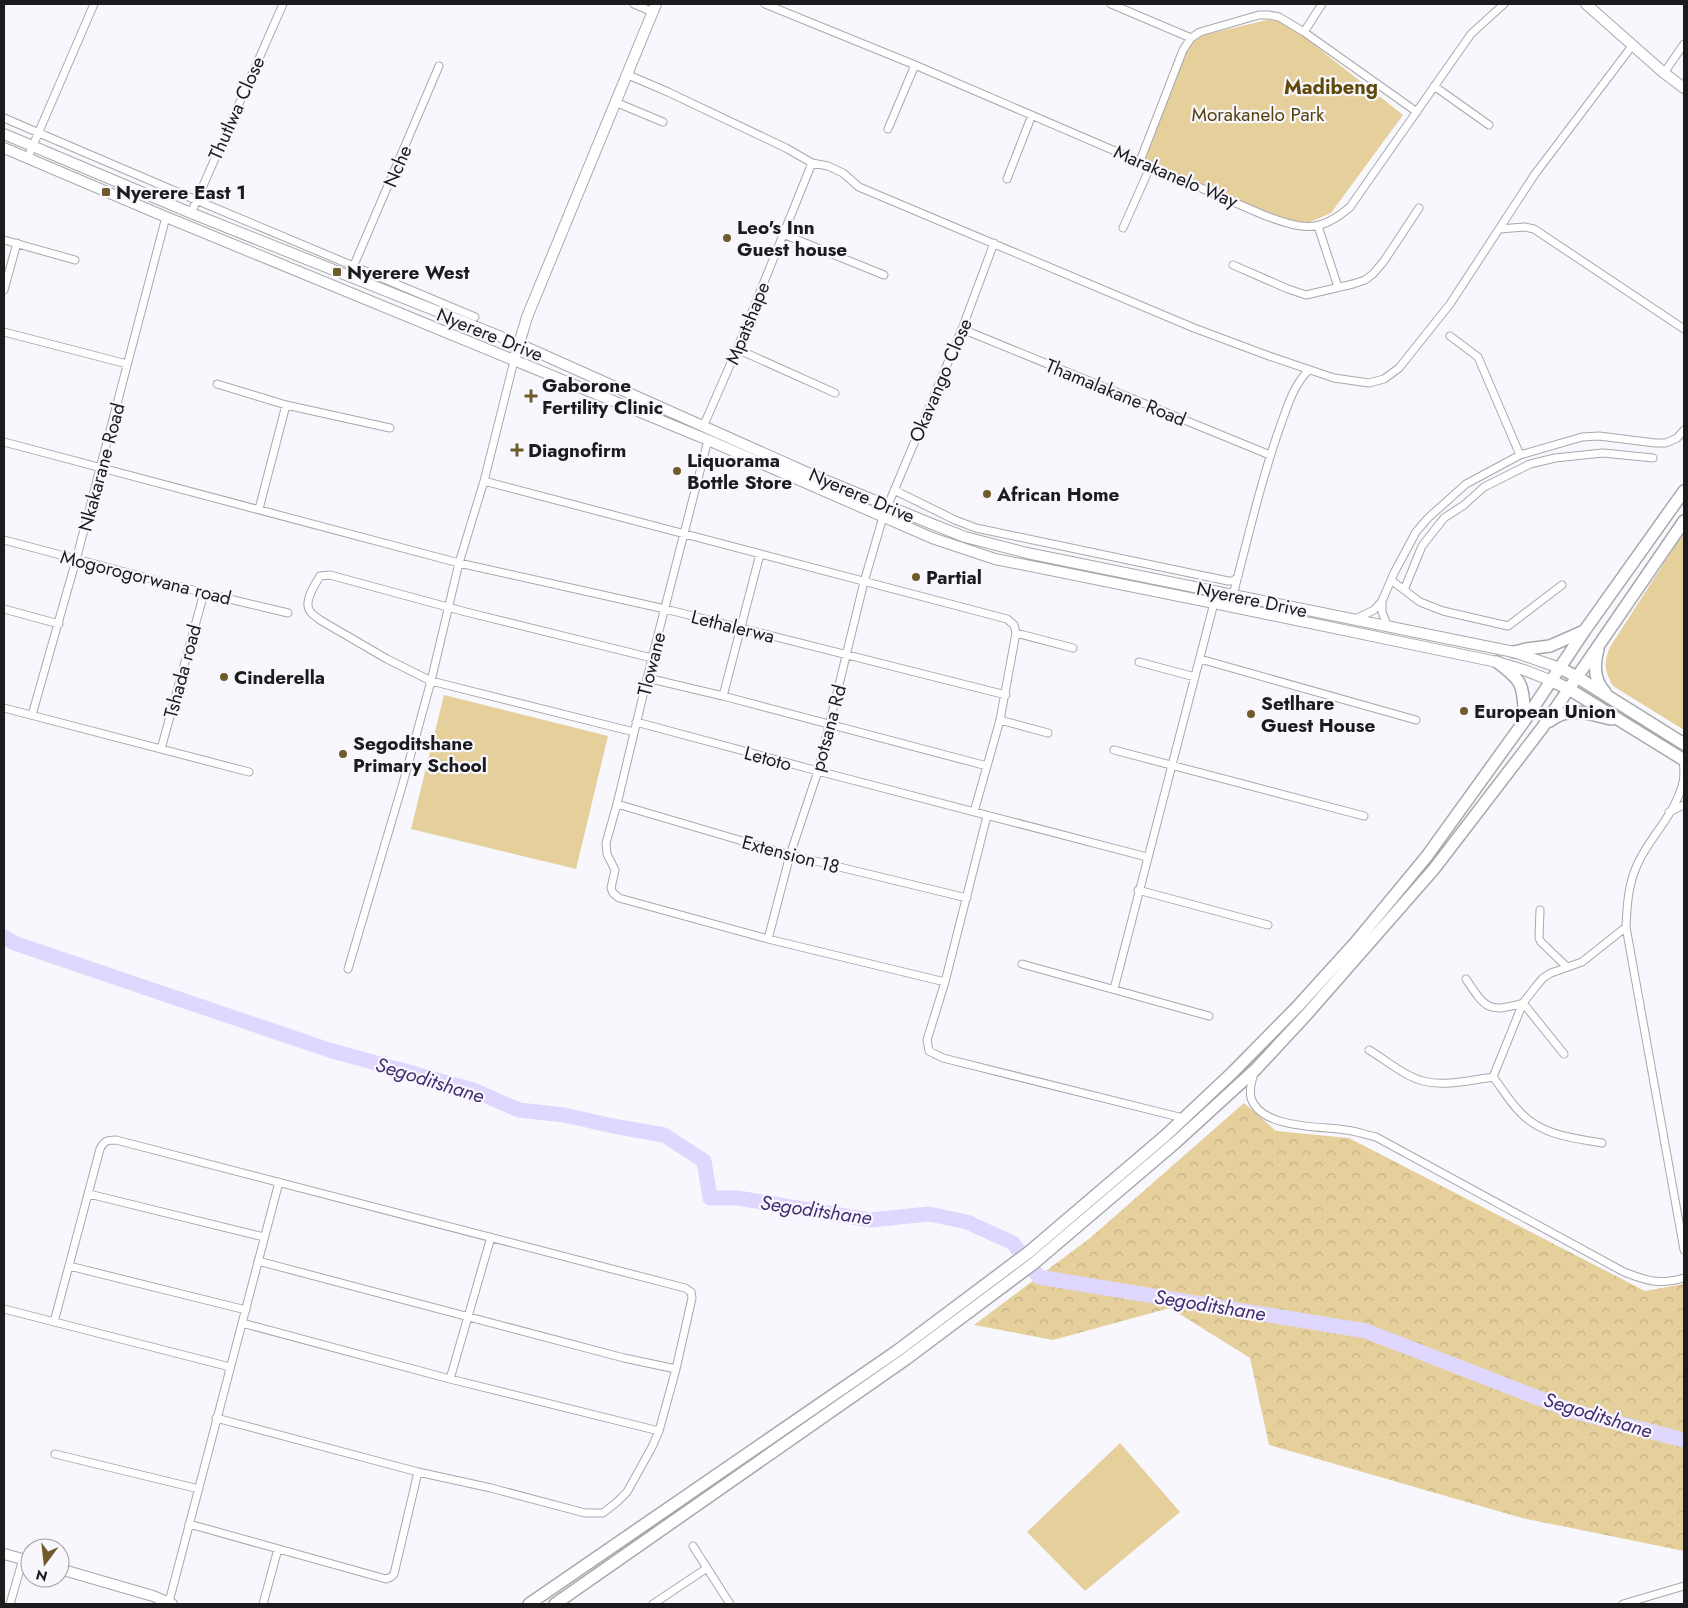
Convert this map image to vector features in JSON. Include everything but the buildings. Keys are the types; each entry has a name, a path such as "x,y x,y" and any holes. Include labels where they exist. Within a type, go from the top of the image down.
{"main road":[{"path":"1586,4 1632,46 1684,88"},
{"path":"514,361 528,317 614,102 654,8"},
{"name":"Nyerere Drive","path":"4,134 191,213 519,344 703,426 957,534 994,545 1514,652 1560,668"},
{"name":"Nyerere Drive","path":"4,148 166,217 708,440 932,538 994,559 1497,662 1552,681"},
{"path":"529,1604 897,1351 1029,1252 1233,1072 1298,1006 1356,942 1427,856 1525,720 1585,630 1684,491"},
{"path":"555,1604 897,1365 975,1308 1032,1264 1175,1143 1256,1068 1307,1014 1434,869 1542,728 1684,521"},
{"path":"1514,652 1550,646 1585,630"},
{"path":"1599,645 1595,662 1598,683 1603,691 1624,707"},
{"path":"1497,662 1515,675 1519,681 1523,697 1525,720"},
{"path":"1560,668 1684,744"},
{"path":"1552,681 1569,689 1684,760"},
{"path":"1542,728 1562,713 1583,713 1617,720"},
{"path":"4,1554 20,1558"},
{"path":"70,1572 171,1603"}],"street":[{"path":"28,158 94,4"},
{"name":"Thutlwa Close","path":"191,213 282,4"},
{"path":"634,4 654,8"},
{"name":"Marakanelo Way","path":"765,4 915,65 1266,216 1293,225 1318,226 1339,217 1350,207 1471,34 1504,4"},
{"path":"1111,4 1191,38"},
{"path":"1304,32 1322,4"},
{"path":"1140,161 1182,50 1191,38 1200,32 1258,15 1279,17 1304,32 1417,112"},
{"path":"1664,73 1684,44"},
{"path":"626,74 786,148 812,163 828,166 843,173 859,187 1117,297 1194,328 1309,370 1334,378 1369,382 1384,379 1399,368 1450,304 1535,174 1632,46"},
{"path":"888,129 915,65"},
{"name":"Nche","path":"354,265 440,66"},
{"path":"1434,86 1489,125"},
{"path":"614,102 663,122"},
{"path":"1007,179 1032,115"},
{"path":"4,118 475,317"},
{"name":"Mpatshape","path":"703,426 737,349 812,163"},
{"path":"1123,228 1151,166"},
{"path":"1233,265 1288,289 1306,294 1319,293 1359,282 1373,274 1419,208"},
{"name":"Nkakarane Road","path":"32,715 76,560 166,217"},
{"path":"1318,226 1338,287"},
{"path":"1500,229 1524,227 1534,229 1684,329"},
{"path":"783,234 884,275"},
{"path":"4,240 75,260"},
{"path":"4,290 17,243"},
{"name":"Okavango Close","path":"883,516 962,329 994,243"},
{"name":"Thamalakane Road","path":"962,329 1270,455"},
{"path":"4,332 127,364"},
{"path":"1450,336 1478,357 1520,455"},
{"path":"737,349 835,393"},
{"path":"348,969 431,681 459,563 484,482 514,361"},
{"path":"1233,595 1270,455 1294,390 1300,378 1309,370"},
{"path":"216,384 286,405 390,428"},
{"path":"258,509 286,405"},
{"path":"1353,620 1374,610 1382,601 1416,532 1428,518 1466,484 1520,455 1582,437 1599,436 1666,443 1677,438 1684,430"},
{"name":"Tlowane","path":"708,440 605,848 615,870 611,888 613,893 620,898 768,939"},
{"name":"Lethalerwa","path":"4,442 459,563 665,609 1006,695"},
{"path":"1404,590 1422,546 1438,525 1444,518 1464,505 1484,487 1530,464 1556,458 1603,452 1653,458"},
{"path":"484,482 684,532 1007,619 1014,625 1016,633 1006,695 974,812"},
{"path":"894,490 955,520 976,528 1228,581 1233,581 1238,577"},
{"name":"potsana Rd","path":"768,939 790,854 818,771 864,582 883,516"},
{"name":"Mogorogorwana road","path":"4,540 204,593 288,613"},
{"path":"723,696 760,554"},
{"path":"634,732 431,681 387,659 320,620 310,612 307,606 308,601 316,582 320,576 324,575 342,578 448,608 652,658"},
{"path":"1391,580 1420,602 1442,611 1508,626 1562,585"},
{"name":"Tshada road","path":"161,749 204,593"},
{"path":"1382,601 1382,612 1388,627"},
{"path":"1114,989 1138,890 1214,603"},
{"path":"4,609 58,624"},
{"path":"1016,633 1073,648"},
{"path":"1200,659 1416,720"},
{"path":"1138,662 1195,678"},
{"path":"647,678 723,696 987,766"},
{"path":"4,708 249,772"},
{"path":"1000,720 1048,733"},
{"name":"Letoto","path":"636,722 1147,857"},
{"path":"1114,750 1364,816"},
{"path":"1684,760 1683,786 1669,812 1648,843 1630,885 1626,927 1684,1250"},
{"name":"Extension 18","path":"617,804 790,854 967,898"},
{"path":"1669,812 1684,806"},
{"path":"987,816 945,982 927,1040 929,1051 933,1054 1183,1118"},
{"path":"1138,890 1268,925"},
{"path":"1540,910 1539,938 1566,966"},
{"path":"1493,1077 1523,1003 1543,978 1566,966 1582,962 1626,927"},
{"path":"768,939 945,982"},
{"path":"1022,964 1209,1016"},
{"path":"1466,979 1481,1001 1493,1007 1502,1009 1523,1003"},
{"path":"1523,1003 1564,1054"},
{"path":"1369,1050 1412,1077 1425,1082 1447,1083 1493,1077"},
{"path":"1256,1068 1250,1092 1251,1098 1260,1111 1272,1118 1289,1124 1349,1130 1376,1137 1624,1272 1657,1283 1684,1278"},
{"path":"1493,1077 1520,1112 1537,1126 1564,1137 1602,1143"},
{"path":"54,1322 100,1149 103,1142 108,1140 116,1140 491,1237 685,1288 691,1292 692,1298 676,1369 659,1430 652,1447 627,1492 602,1513 585,1513 491,1488 418,1472 216,1418"},
{"path":"171,1603 216,1418 279,1182"},
{"path":"88,1194 264,1237"},
{"path":"450,1379 491,1237"},
{"path":"258,1261 624,1358 676,1369"},
{"path":"69,1266 246,1310"},
{"path":"4,1309 230,1367"},
{"path":"242,1323 450,1379 659,1430"},
{"path":"55,1454 199,1489"},
{"path":"189,1524 386,1579 394,1574 418,1472"},
{"path":"693,1546 730,1604"},
{"path":"263,1604 278,1548"},
{"path":"653,1604 707,1568"},
{"path":"10,1604 20,1576"},
{"path":"1623,1604 1684,1586"}],"green space":[{"name":"Morakanelo Park","path":"1279,17 1403,115 1331,213 1310,222 1293,225 1140,161 1191,38"},
{"path":"1684,532 1684,730 1613,686 1607,672 1606,658 1610,647"},
{"path":"444,695 608,736 576,869 411,829"},
{"path":"1244,1103 1276,1131 1349,1138 1645,1291 1683,1284 1684,1551 1522,1518 1269,1445 1250,1358 1170,1308 1053,1340 974,1325 1090,1238"},
{"path":"1120,1443 1180,1512 1085,1591 1027,1532"}],"waterway":[{"name":"Segoditshane","path":"4,937 14,943 329,1050 473,1090 519,1110 564,1115 664,1135 704,1161 710,1198 738,1198 870,1220 929,1214 967,1222 1013,1243 1039,1277 1366,1331 1572,1411 1684,1440"}],"place":[{"name":"Nyerere East 1","path":"106,192"},
{"name":"Leo's Inn Guest house","path":"727,238"},
{"name":"Nyerere West","path":"337,272"},
{"name":"Gaborone Fertility Clinic","path":"531,396"},
{"name":"Diagnofirm","path":"517,450"},
{"name":"Liquorama Bottle Store","path":"677,471"},
{"name":"African Home","path":"987,494"},
{"name":"Partial","path":"916,577"},
{"name":"Cinderella","path":"224,677"},
{"name":"European Union","path":"1464,711"},
{"name":"Setlhare Guest House","path":"1251,714"},
{"name":"Segoditshane Primary School","path":"343,754"}],"district":[{"name":"Madibeng","path":"1331,87"}]}
